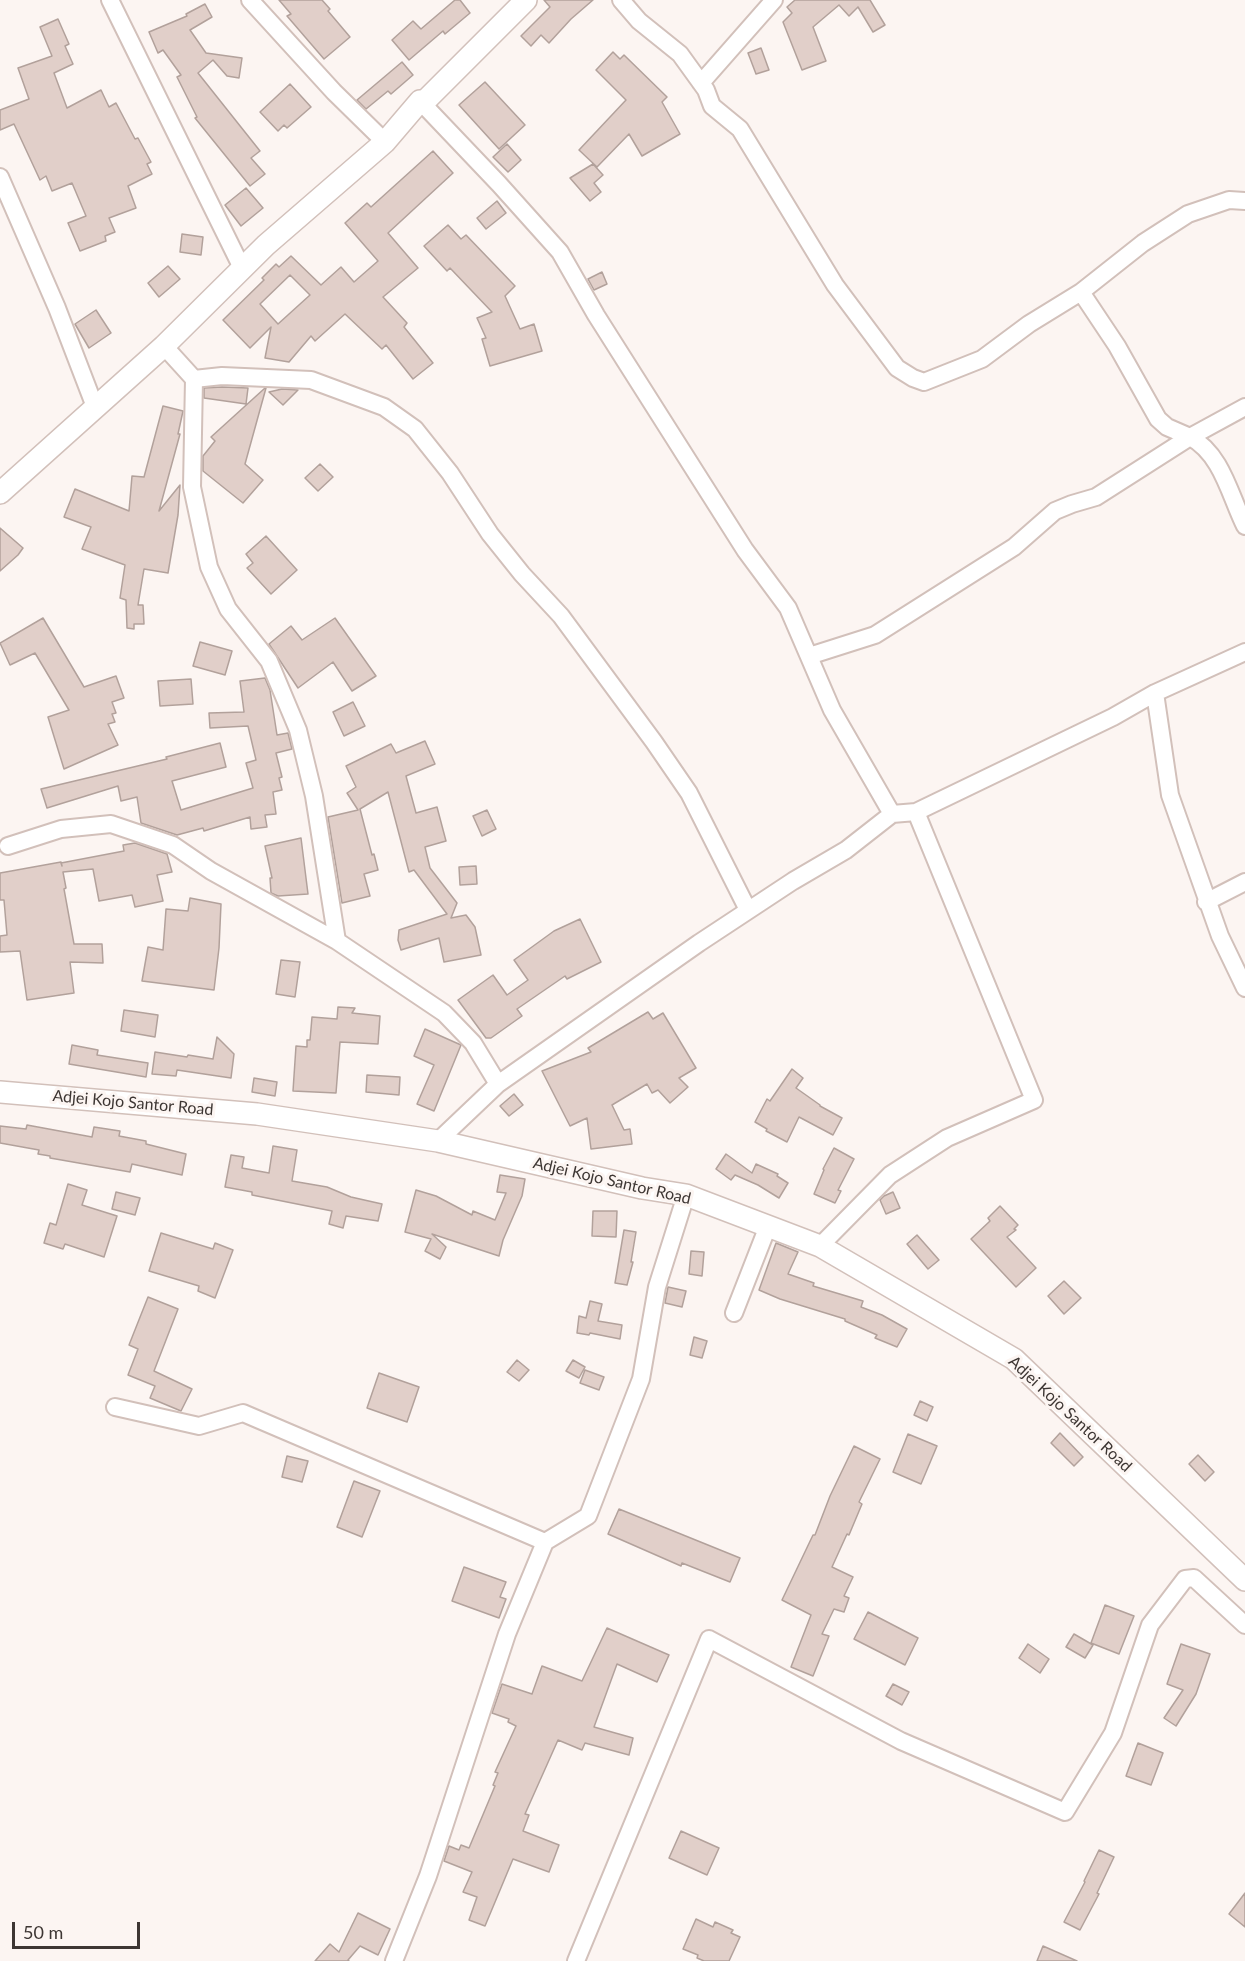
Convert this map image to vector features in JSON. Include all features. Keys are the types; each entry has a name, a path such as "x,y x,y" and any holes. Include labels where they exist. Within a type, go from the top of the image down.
{"street":[{"path":"111,0 242,268"},
{"path":"250,0 333,92 386,142"},
{"path":"0,493 164,346 242,268 386,142 420,101 424,102 526,0"},
{"path":"621,0 639,21 680,54 706,90 712,106 740,129 835,285 897,368 924,382 982,360 1029,324 1082,292 1143,243 1188,214 1229,200 1245,201"},
{"path":"701,82 774,0"},
{"path":"420,101 560,252 596,315 745,550 788,608 832,710 892,814"},
{"path":"0,177 57,308 94,407"},
{"path":"1082,292 1117,346 1158,419 1167,427 1199,442 1210,453 1245,526"},
{"path":"164,346 194,380 192,487 208,567 228,609 269,661 298,730 314,796 337,941"},
{"path":"194,380 222,376 311,380 384,407 416,429 450,473 490,534 522,574 561,616 690,793 748,910"},
{"path":"809,656 875,635 1014,547 1055,511 1096,497 1190,437 1245,407"},
{"path":"438,1141 498,1084 748,910 846,850 892,814 916,812 1113,717 1155,693 1245,652"},
{"path":"1155,693 1170,795 1206,902 1245,988"},
{"path":"820,1246 890,1175 947,1138 1034,1100 916,812"},
{"path":"8,846 61,829 111,824 173,845 210,872 337,941 444,1013 473,1043 498,1084"},
{"path":"1206,902 1245,882"},
{"name":"Adjei Kojo Santor Road","path":"0,1092 257,1114 438,1141 631,1186 686,1195 820,1246 1014,1359 1245,1580"},
{"path":"394,1961 428,1876 507,1634 545,1542 588,1516 641,1379 657,1287 686,1195"},
{"path":"734,1313 768,1226"},
{"path":"116,1407 199,1426 243,1413 545,1542"},
{"path":"576,1961 709,1639 901,1741 1065,1812 1113,1733 1150,1625 1185,1579 1194,1578 1245,1625"}],"building":[{"path":"279,0 322,0 330,9 328,11 350,37 324,59 287,16 291,14"},
{"path":"455,0 460,0 470,13 445,34 443,31 409,60 392,40 413,21 421,29"},
{"path":"544,0 593,0 549,43 541,35 531,46 521,36 550,7"},
{"path":"795,0 870,0 885,25 873,32 858,7 849,16 839,5 813,27 826,61 802,70 783,22 792,13 787,7"},
{"path":"205,4 212,17 190,30 206,53 242,58 239,78 227,76 213,60 198,73 260,151 251,158 265,174 250,186 195,118 197,117 177,77 181,75 163,50 158,53 149,32 187,16 186,14"},
{"path":"58,19 69,44 65,46 73,64 54,73 67,108 101,90 109,107 116,103 135,139 138,138 151,162 147,164 152,174 128,186 136,208 109,218 115,232 105,236 106,241 80,251 68,223 86,216 72,183 52,191 46,176 40,180 14,124 0,130 0,110 29,99 18,68 52,56 40,27"},
{"path":"761,48 769,70 756,74 748,53"},
{"path":"613,52 620,59 624,55 667,97 662,102 680,134 642,156 629,134 597,167 579,150 626,100 596,70"},
{"path":"402,62 413,75 391,94 388,91 366,109 357,100"},
{"path":"485,82 525,125 499,149 459,105"},
{"path":"290,84 311,107 287,128 284,125 278,131 260,112"},
{"path":"507,144 521,160 508,172 493,157"},
{"path":"433,151 453,173 388,233 418,268 383,297 407,323 404,327 433,363 413,379 386,345 382,349 345,314 315,341 311,336 289,362 265,358 271,327 250,348 223,320 264,280 262,278 276,264 279,267 291,256 321,285 341,267 354,282 378,261 345,223 367,203 371,207","holes":["290,275 310,295 278,324 260,304"]},
{"path":"593,164 603,175 594,183 601,192 590,201 570,178"},
{"path":"246,188 263,208 241,226 225,205"},
{"path":"497,201 506,213 486,229 477,218"},
{"path":"448,225 461,239 466,235 515,286 505,296 520,329 534,324 542,351 490,366 482,339 486,338 477,318 492,312 450,268 447,271 424,246"},
{"path":"182,234 203,237 201,255 180,252"},
{"path":"168,266 180,279 159,297 148,283"},
{"path":"602,272 607,284 594,290 588,279"},
{"path":"96,310 111,333 89,348 75,324"},
{"path":"204,388 248,388 246,404 204,398"},
{"path":"265,388 245,464 263,480 243,503 203,471 203,456 215,441 211,437"},
{"path":"282,389 298,390 283,405 269,392"},
{"path":"163,406 183,411 178,434 180,434 159,511 180,485 178,515 168,573 144,569 138,605 143,605 144,624 134,624 134,629 127,628 126,600 120,598 125,565 82,549 91,527 64,517 75,489 129,511 132,476 144,477"},
{"path":"320,464 333,477 318,491 305,478"},
{"path":"0,528 23,548 0,571"},
{"path":"266,536 297,570 271,594 247,568 253,563 246,554"},
{"path":"43,618 84,687 116,676 124,698 112,702 116,713 112,714 115,722 108,724 118,745 64,769 48,717 69,710 35,653 10,665 0,643"},
{"path":"335,618 376,676 352,691 333,662 298,688 269,644 291,626 302,640"},
{"path":"200,642 232,651 225,675 193,666"},
{"path":"265,678 270,690 277,735 288,733 292,749 276,753 282,777 279,778 282,790 273,792 276,814 265,815 267,827 251,829 250,817 204,831 203,828 177,835 141,823 137,797 121,801 118,786 47,808 41,789 167,759 166,757 220,743 226,767 172,781 181,810 253,788 246,763 256,760 248,726 210,728 209,713 244,712 240,681"},
{"path":"191,679 193,704 160,706 158,681"},
{"path":"353,702 365,726 344,736 333,712"},
{"path":"425,741 435,764 406,776 416,813 437,807 446,841 425,847 430,868 457,903 451,918 466,915 475,927 481,955 444,962 439,938 401,950 398,940 399,930 447,914 414,870 409,872 388,792 360,809 378,870 364,874 370,896 342,903 328,817 358,810 347,793 356,787 346,766 391,744 396,753"},
{"path":"487,810 496,829 482,836 473,816"},
{"path":"301,838 308,894 278,896 271,893 270,878 272,878 265,846"},
{"path":"135,843 167,854 172,872 157,875 163,901 135,907 132,895 99,901 93,869 63,872 74,944 102,944 103,963 70,962 74,993 27,1000 20,951 0,952 0,936 7,935 4,900 0,900 0,873 124,851 123,845"},
{"path":"476,866 477,884 460,885 459,867"},
{"path":"190,898 221,904 214,990 142,981 148,947 163,950 166,909 188,911"},
{"path":"580,919 601,962 567,979 565,976 517,1009 522,1016 491,1038 486,1038 458,1000 493,975 507,995 528,980 514,960 554,931"},
{"path":"281,960 300,962 295,997 276,994"},
{"path":"338,1007 355,1008 352,1013 380,1016 378,1044 340,1042 336,1093 293,1091 296,1046 307,1047 307,1040 310,1040 312,1017 337,1019"},
{"path":"124,1010 158,1015 155,1037 121,1031"},
{"path":"648,1012 653,1019 663,1013 696,1068 679,1078 688,1087 670,1103 658,1090 652,1093 647,1084 612,1105 624,1130 630,1129 632,1144 591,1149 587,1118 570,1126 542,1071 591,1052 588,1048"},
{"path":"425,1029 461,1045 434,1111 417,1104 434,1065 414,1056"},
{"path":"217,1037 234,1054 231,1078 177,1070 176,1076 152,1074 155,1052 213,1059"},
{"path":"72,1045 98,1050 97,1055 148,1063 146,1077 69,1064"},
{"path":"792,1069 803,1078 796,1088 820,1106 842,1118 833,1135 799,1117 787,1142 766,1131 767,1129 755,1122 767,1099 770,1101"},
{"path":"367,1075 400,1077 399,1095 366,1092"},
{"path":"254,1078 277,1082 275,1096 252,1092"},
{"path":"514,1094 523,1105 509,1116 500,1106"},
{"path":"27,1125 92,1137 94,1127 120,1131 119,1136 146,1141 146,1144 186,1154 182,1175 132,1164 130,1172 50,1158 50,1156 38,1154 39,1150 0,1143 0,1126 26,1129"},
{"path":"273,1146 297,1150 292,1181 327,1187 351,1197 382,1204 378,1221 346,1216 343,1228 329,1224 332,1211 252,1195 252,1192 225,1187 231,1155 244,1157 242,1168 269,1173"},
{"path":"834,1148 854,1159 838,1190 841,1191 835,1203 814,1194"},
{"path":"726,1154 752,1173 756,1164 778,1174 777,1176 788,1183 779,1198 735,1175 731,1180 716,1169"},
{"path":"500,1175 525,1179 522,1196 503,1240 499,1256 432,1234 446,1247 440,1259 425,1251 431,1239 405,1232 416,1190 436,1196 472,1215 473,1211 495,1220 506,1193 497,1192"},
{"path":"68,1184 87,1190 82,1205 117,1216 104,1257 65,1244 63,1249 44,1243 50,1223 56,1225"},
{"path":"116,1192 140,1198 135,1215 112,1209"},
{"path":"893,1192 900,1208 886,1214 880,1200"},
{"path":"1000,1206 1018,1225 1014,1229 1016,1230 1007,1237 1036,1268 1016,1287 971,1239 990,1221 988,1218"},
{"path":"593,1211 617,1211 616,1237 592,1236"},
{"path":"624,1230 636,1232 631,1262 633,1262 627,1285 615,1283"},
{"path":"161,1233 213,1249 215,1243 233,1250 215,1298 198,1291 199,1286 149,1271"},
{"path":"917,1235 939,1260 928,1269 907,1244"},
{"path":"776,1243 798,1252 788,1274 814,1283 813,1286 863,1301 861,1307 882,1315 907,1329 897,1347 875,1338 877,1335 845,1319 780,1299 759,1290"},
{"path":"691,1251 704,1252 702,1276 689,1274"},
{"path":"1064,1281 1081,1298 1064,1314 1048,1296"},
{"path":"668,1287 686,1291 682,1307 665,1303"},
{"path":"148,1297 178,1309 154,1371 192,1389 181,1411 150,1398 155,1386 128,1375 138,1349 129,1345"},
{"path":"590,1301 602,1304 598,1321 622,1325 620,1339 577,1333 579,1316 586,1318"},
{"path":"694,1337 707,1341 702,1358 690,1355"},
{"path":"517,1360 529,1370 519,1381 507,1372"},
{"path":"573,1360 585,1367 579,1378 566,1371"},
{"path":"585,1370 604,1377 599,1390 580,1383"},
{"path":"379,1373 419,1387 407,1422 367,1408"},
{"path":"920,1401 933,1407 927,1421 914,1415"},
{"path":"1060,1433 1083,1457 1074,1466 1051,1443"},
{"path":"908,1434 937,1446 921,1484 893,1472"},
{"path":"854,1446 880,1459 859,1502 862,1504 849,1535 847,1534 832,1567 853,1577 844,1596 849,1598 844,1612 834,1609 822,1634 829,1636 813,1676 791,1667 811,1615 782,1600 815,1535 830,1496"},
{"path":"1198,1455 1214,1472 1205,1481 1189,1464"},
{"path":"287,1456 308,1461 302,1482 282,1477"},
{"path":"354,1481 380,1491 362,1537 337,1527"},
{"path":"619,1509 740,1558 730,1582 682,1563 681,1566 608,1534"},
{"path":"464,1567 506,1582 500,1597 506,1599 499,1618 452,1601"},
{"path":"1105,1605 1134,1616 1119,1654 1091,1643"},
{"path":"868,1612 918,1638 905,1665 854,1639"},
{"path":"607,1628 669,1655 657,1682 617,1664 594,1727 633,1738 629,1755 585,1743 582,1750 558,1740 525,1814 529,1815 523,1831 559,1845 549,1872 513,1859 485,1926 469,1920 477,1897 463,1892 472,1872 444,1861 449,1846 459,1850 461,1845 469,1848 495,1786 493,1785 498,1773 495,1772 516,1726 508,1722 509,1719 492,1713 502,1684 532,1694 542,1666 582,1681"},
{"path":"1074,1634 1093,1645 1085,1658 1066,1647"},
{"path":"1028,1644 1049,1659 1040,1673 1019,1658"},
{"path":"1181,1644 1210,1654 1196,1694 1176,1726 1164,1718 1183,1690 1167,1684"},
{"path":"893,1684 909,1692 902,1705 886,1696"},
{"path":"1138,1743 1163,1753 1151,1785 1126,1776"},
{"path":"681,1831 719,1848 707,1875 669,1858"},
{"path":"1099,1850 1114,1857 1097,1893 1099,1894 1080,1930 1064,1922"},
{"path":"1245,1893 1245,1927 1229,1914"},
{"path":"358,1913 390,1929 378,1955 360,1946 349,1961 315,1961 330,1944 339,1952"},
{"path":"696,1919 713,1927 715,1922 733,1930 731,1933 740,1937 729,1961 704,1961 697,1958 698,1955 683,1949"},
{"path":"1043,1946 1077,1961 1037,1961"}]}
